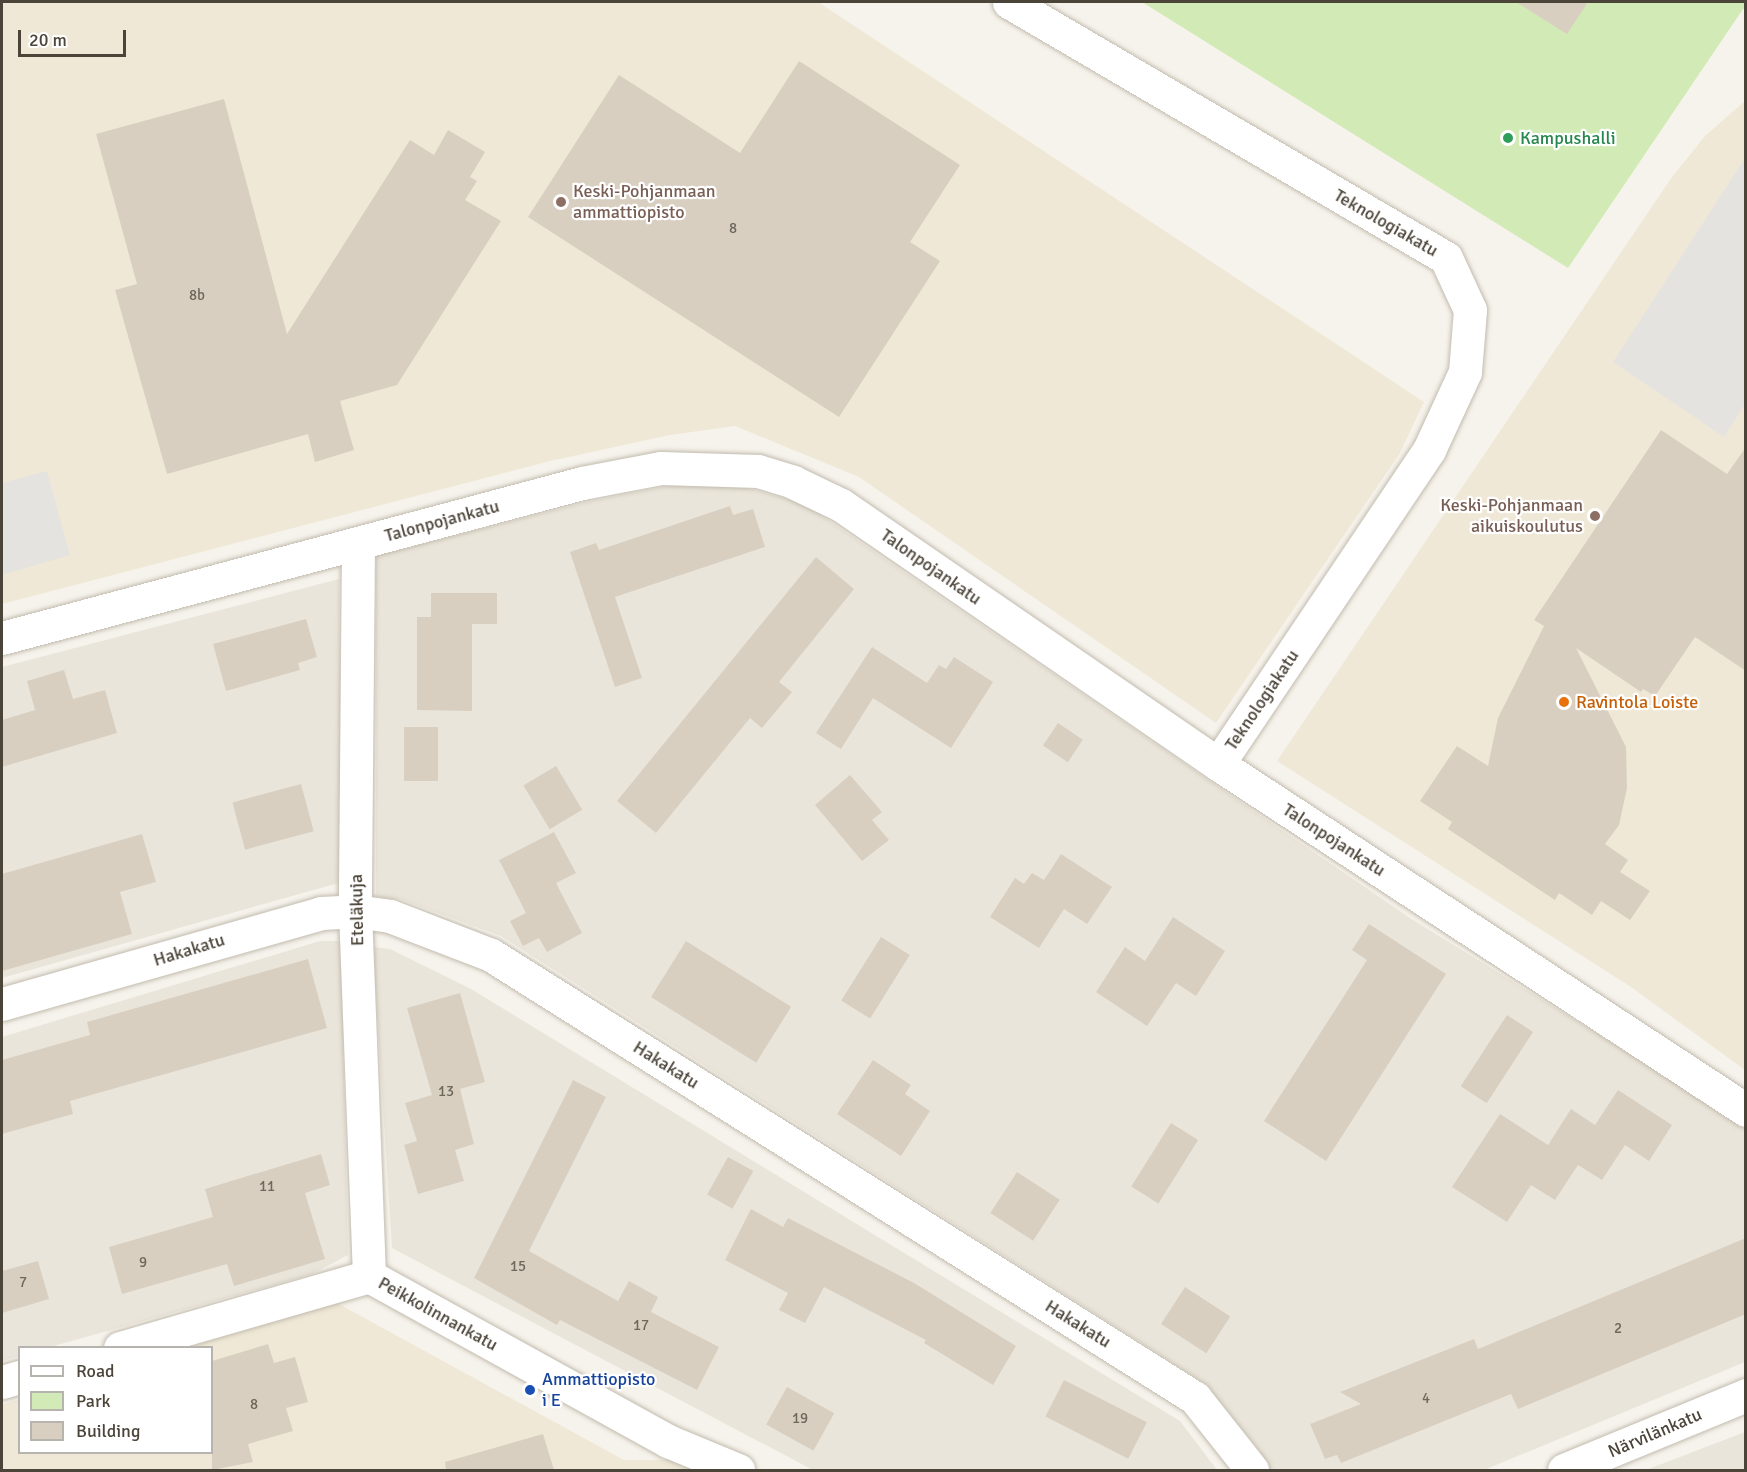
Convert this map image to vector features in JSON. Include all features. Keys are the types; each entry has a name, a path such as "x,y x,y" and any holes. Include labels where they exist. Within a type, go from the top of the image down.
{"street":[{"name":"Teknologiakatu","path":"1009,2 1446,258 1470,310 1465,372 1429,450 1218,764"},
{"name":"Talonpojankatu","path":"2,639 582,483 661,468 758,471 793,482 841,505 1218,764 1746,1110"},
{"name":"Eteläkuja","path":"358,544 355,911 369,1276"},
{"name":"Hakakatu","path":"2,1004 321,913 355,911 390,916 491,955 1195,1398 1252,1470"},
{"name":"Peikkolinnankatu","path":"124,1346 369,1276 668,1441 738,1470"},
{"path":"2,1382 18,1378"},
{"name":"Närvilänkatu","path":"1564,1470 1746,1395"}],"shaded area":[{"name":"Keski-Pohjanmaan ammattiopisto","path":"2,2 818,2 1424,402 1400,453 1216,723 859,477 735,426 670,435 550,461 2,604"},
{"name":"Keski-Pohjanmaan aikuiskoulutus","path":"1745,101 1745,1070 1631,987 1277,761 1672,177 1706,135"},
{"path":"1745,158 1745,404 1724,437 1613,362"},
{"path":"47,471 70,555 2,575 2,483"},
{"path":"683,483 746,488 803,503 1413,920 1745,1125 1745,1362 1484,1470 1268,1470 1259,1450 1206,1384 501,936 400,899 376,898 376,556 591,501"},
{"path":"339,579 342,882 2,978 2,667"},
{"path":"320,941 341,941 348,1255 312,1274 54,1346 18,1346 18,1356 2,1361 2,1037"},
{"path":"373,947 390,949 471,989 1180,1421 1217,1470 813,1470 392,1248"},
{"path":"337,1303 624,1460 686,1460 707,1470 2,1470 2,1405 18,1399 18,1454 213,1454 213,1346 193,1346"},
{"path":"1745,1432 1745,1470 1646,1470"}],"green space":[{"name":"Kampushalli","path":"1142,2 1745,2 1746,10 1743,9 1568,268"}],"building":[{"path":"1516,2 1588,2 1567,34"},
{"path":"799,61 960,165 910,242 940,261 839,417 528,217 619,75 740,153"},
{"path":"224,99 287,334 410,140 434,155 448,130 485,152 470,177 477,181 465,200 501,221 397,385 340,401 354,450 315,462 308,434 167,474 115,290 137,284 96,134"},
{"path":"1661,430 1727,474 1746,447 1746,671 1695,637 1655,696 1643,689 1641,692 1576,648 1626,747 1627,788 1619,825 1605,844 1628,860 1620,872 1650,891 1630,920 1601,901 1592,915 1559,893 1555,900 1448,829 1452,822 1420,801 1457,746 1488,766 1498,718 1544,626 1534,620"},
{"path":"730,506 733,515 753,509 765,547 615,597 642,678 615,687 570,552 596,543 599,550"},
{"path":"816,557 854,589 779,682 792,692 762,728 750,718 656,833 617,801"},
{"path":"431,593 497,593 497,624 472,624 472,711 417,710 417,617 431,617"},
{"path":"306,619 317,657 298,663 300,670 226,691 213,644"},
{"path":"872,647 927,683 939,665 946,669 954,657 993,682 951,748 873,698 841,749 816,733"},
{"path":"64,670 73,699 105,690 117,733 2,767 2,720 35,710 27,681"},
{"path":"1058,723 1083,740 1068,762 1043,745"},
{"path":"404,727 438,727 438,781 404,781"},
{"path":"556,766 582,810 550,829 523,786"},
{"path":"850,775 882,812 872,820 889,840 862,861 815,805"},
{"path":"301,784 314,831 245,850 232,802"},
{"path":"554,832 576,873 556,883 582,933 547,952 539,938 523,946 510,921 526,913 499,860"},
{"path":"142,834 156,882 120,892 132,934 2,971 2,874"},
{"path":"1061,854 1112,887 1087,924 1064,909 1039,948 990,917 1015,878 1024,884 1032,873 1044,880"},
{"path":"1173,917 1225,951 1196,996 1176,983 1147,1026 1096,992 1125,947 1145,961"},
{"path":"1369,924 1446,974 1326,1161 1264,1121 1367,960 1352,950"},
{"path":"881,937 910,955 870,1019 841,1001"},
{"path":"686,941 791,1007 756,1063 651,997"},
{"path":"308,959 327,1028 70,1101 73,1114 2,1134 2,1060 90,1035 87,1022"},
{"path":"460,993 485,1082 460,1089 474,1144 455,1150 464,1181 418,1194 404,1145 417,1141 405,1103 432,1095 407,1008"},
{"path":"1507,1015 1533,1032 1487,1103 1461,1086"},
{"path":"873,1060 911,1085 905,1094 930,1111 901,1156 837,1114"},
{"path":"573,1080 606,1097 529,1251 618,1301 629,1281 658,1297 651,1312 719,1347 697,1390 560,1320 557,1325 474,1278"},
{"path":"1618,1090 1672,1125 1649,1161 1625,1145 1602,1180 1578,1165 1555,1200 1531,1185 1507,1222 1452,1187 1500,1114 1548,1145 1571,1109 1595,1125"},
{"path":"1171,1123 1198,1140 1158,1204 1131,1187"},
{"path":"321,1154 330,1185 305,1193 325,1259 234,1286 227,1264 122,1294 109,1247 213,1217 205,1189"},
{"path":"728,1157 753,1171 733,1209 707,1195"},
{"path":"1017,1172 1060,1200 1033,1241 990,1213"},
{"path":"751,1209 783,1227 788,1218 914,1283 1016,1346 993,1385 924,1343 926,1340 824,1287 805,1323 779,1310 788,1293 725,1260"},
{"path":"1746,1238 1746,1314 1518,1409 1511,1394 1341,1463 1337,1455 1325,1459 1310,1424 1361,1404 1340,1392 1474,1339 1478,1349"},
{"path":"38,1261 49,1299 2,1313 2,1271"},
{"path":"1185,1287 1230,1316 1206,1353 1161,1324"},
{"path":"268,1344 274,1363 295,1357 308,1402 286,1408 293,1431 248,1444 253,1462 212,1470 213,1454 213,1361"},
{"path":"1064,1380 1147,1422 1128,1459 1045,1417"},
{"path":"787,1387 834,1413 813,1451 766,1425"},
{"path":"543,1434 554,1470 446,1470 445,1462"}],"place":[{"name":"Kampushalli","path":"1508,138"},
{"name":"Keski-Pohjanmaan ammattiopisto","path":"561,202"},
{"name":"Keski-Pohjanmaan aikuiskoulutus","path":"1595,516"},
{"name":"Ravintola Loiste","path":"1564,702"},
{"name":"Ammattiopisto i E","path":"530,1390"}]}
